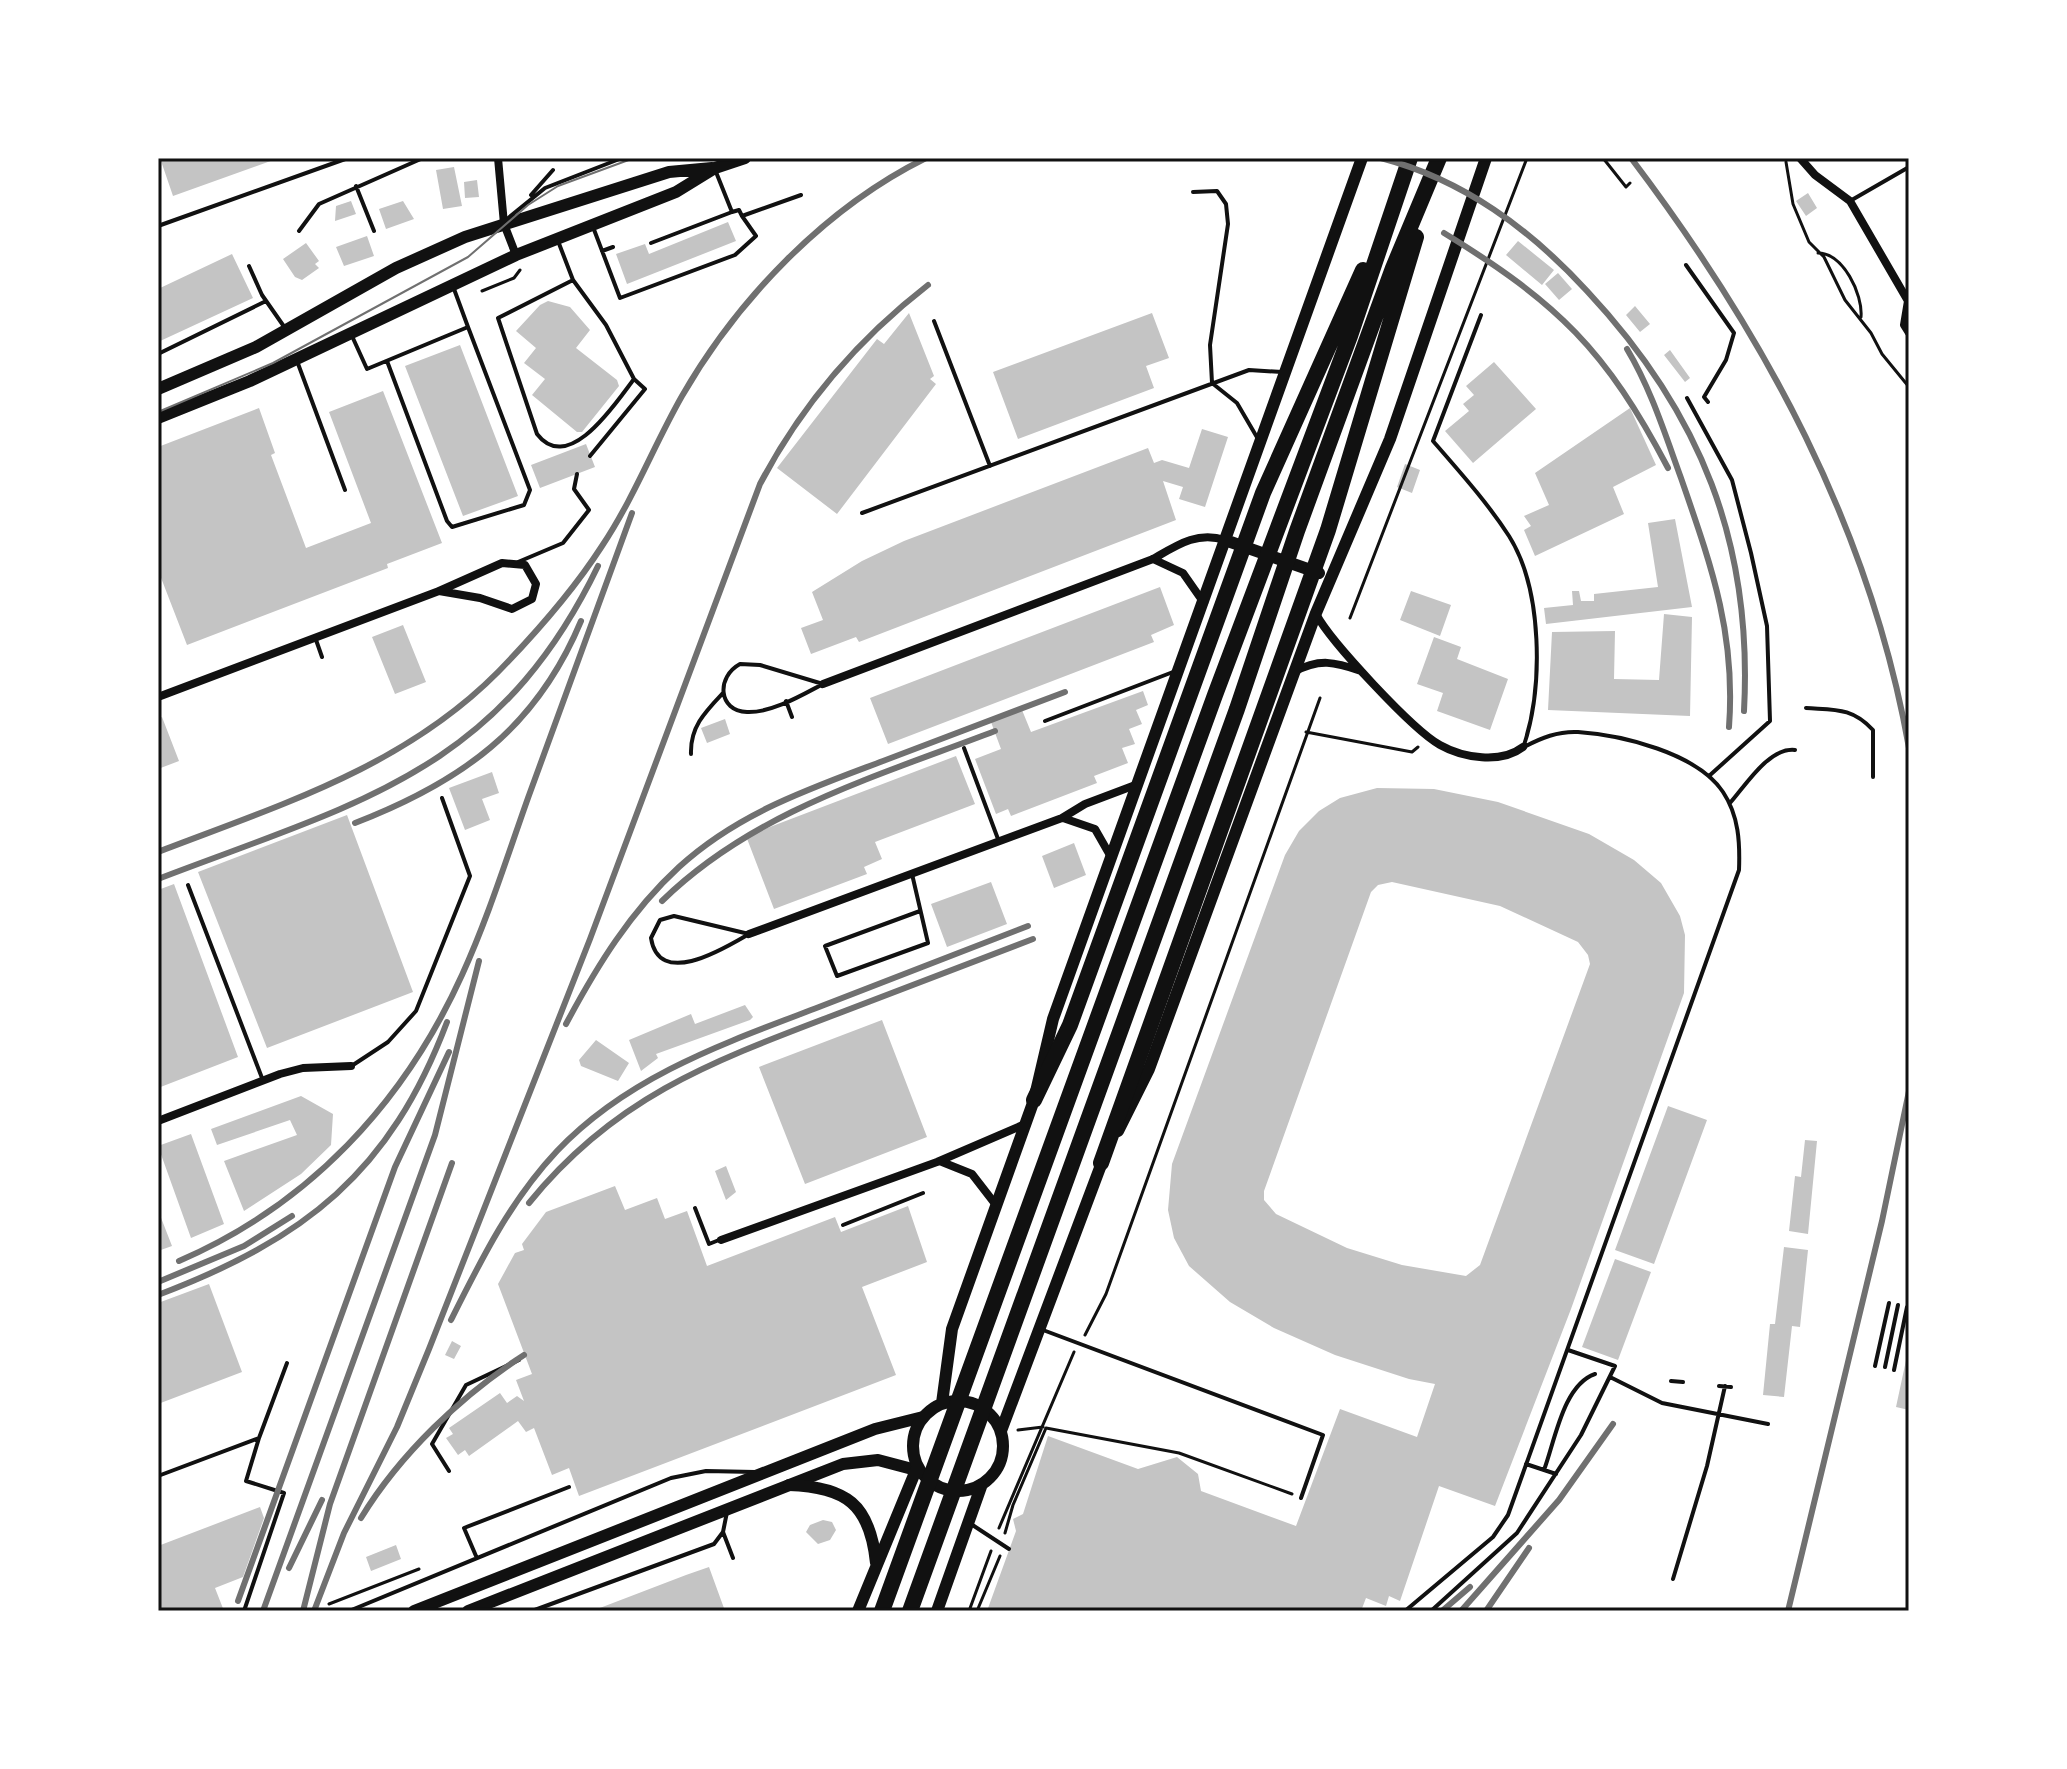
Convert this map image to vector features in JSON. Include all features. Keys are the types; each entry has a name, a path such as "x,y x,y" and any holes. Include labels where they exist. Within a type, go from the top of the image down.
{"highway":[{"path":"882,1611 1215,695 1350,336 1410,158"},
{"path":"1101,1163 1347,472 1439,158"},
{"path":"910,1611 1237,709 1297,531 1393,268 1429,188"},
{"path":"1034,1100 1070,1025 1269,479 1391,211"}],"main road":[{"path":"158,418 207,400 516,255 676,192 715,168 745,158"},
{"path":"942,1403 952,1329 1034,1100 1053,1019 1362,158"},
{"path":"937,1611 982,1484 1000,1463 1001,1431 1101,1163 1149,1069 1330,576 1390,439 1486,158"},
{"path":"158,389 214,367 287,330 418,257 504,224 669,172 715,168"},
{"path":"1225,540 1330,576"},
{"path":"414,1611 875,1429 923,1417 942,1403 966,1401 978,1405 988,1411 1001,1431"},
{"path":"858,1611 916,1470 913,1439 923,1417"},
{"path":"468,1611 789,1485 862,1460 878,1460 916,1470 944,1489 957,1491 982,1484"},
{"path":"789,1485 817,1486 848,1498 869,1523 876,1563"}],"street":[{"path":"498,158 504,224 516,255"},
{"path":"1800,158 1815,175 1850,201 1908,301 1904,325 1909,333"},
{"path":"823,684 1153,559 1195,537 1210,535 1225,540"},
{"path":"1153,559 1169,563 1183,573 1204,603"},
{"path":"158,697 439,591 502,563 518,562 531,570 536,584 532,599 520,608 505,608 480,598 439,591"},
{"path":"1316,613 1324,628 1362,672 1429,736 1447,749 1477,757 1514,754 1523,747"},
{"path":"1294,673 1309,664 1327,661 1362,672"},
{"path":"749,934 1062,818 1085,804 1138,784"},
{"path":"1062,818 1095,829 1111,859"},
{"path":"158,1121 303,1068 351,1066"},
{"path":"721,1240 937,1162 1025,1124"},
{"path":"937,1162 948,1162 972,1174 996,1205"}],"lane":[{"path":"158,226 348,158"},
{"path":"299,231 319,204 423,158"},
{"path":"527,200 569,177 622,158"},
{"path":"1850,201 1909,167"},
{"path":"715,168 732,212"},
{"path":"504,224 553,170"},
{"path":"356,186 374,231"},
{"path":"1193,192 1217,191 1226,204 1228,224 1210,345 1212,383 1237,403 1259,441"},
{"path":"742,216 801,195"},
{"path":"592,225 620,298 735,255 756,236 739,210 651,243"},
{"path":"557,239 573,280 606,325 634,379 645,389 590,456"},
{"path":"602,251 613,247"},
{"path":"1686,265 1734,333 1726,360 1704,397 1708,402"},
{"path":"249,266 266,301 287,330"},
{"path":"573,280 498,318 537,434 543,442 555,446 587,437 634,379"},
{"path":"387,361 447,521 452,527 461,527 524,505 530,490 452,285"},
{"path":"158,354 266,301"},
{"path":"1481,315 1433,441 1511,538 1529,587 1537,671 1533,716 1523,747"},
{"path":"934,321 990,466"},
{"path":"351,333 367,369 468,327"},
{"path":"296,359 345,490"},
{"path":"862,513 1249,370 1283,372"},
{"path":"1687,398 1732,480 1767,626 1770,721 1709,776"},
{"path":"518,562 563,543 589,510 574,489 577,474"},
{"path":"315,637 322,657"},
{"path":"740,664 760,665 823,684 786,701 750,712 732,706 723,693 723,680 730,669 740,664"},
{"path":"1045,721 1179,670"},
{"path":"691,754 691,738 702,715 723,693"},
{"path":"786,701 792,717"},
{"path":"1806,708 1847,710 1873,730 1873,777"},
{"path":"1405,1611 1501,1527 1732,895 1740,850 1730,803 1709,776 1657,748 1577,732 1543,737 1523,747"},
{"path":"964,748 999,842"},
{"path":"1730,803 1768,760 1780,752 1795,750"},
{"path":"351,1066 388,1042 416,1011 470,876 442,798"},
{"path":"912,874 928,943 837,976 825,946 920,911"},
{"path":"188,885 263,1081"},
{"path":"674,916 690,917 749,934 689,962 668,962 655,951 652,932 660,920 674,916"},
{"path":"687,972 689,962"},
{"path":"843,1225 923,1193"},
{"path":"695,1208 709,1244 721,1240"},
{"path":"1875,1366 1889,1303"},
{"path":"1885,1367 1898,1305"},
{"path":"1894,1370 1907,1307"},
{"path":"1041,1329 1323,1435 1301,1498"},
{"path":"1431,1611 1517,1533 1581,1435 1615,1366 1568,1350"},
{"path":"449,1471 432,1444 466,1385 519,1360"},
{"path":"244,1611 284,1493 246,1481 287,1363"},
{"path":"1544,1470 1572,1394 1580,1382 1595,1374"},
{"path":"1610,1377 1658,1401 1718,1416 1768,1424"},
{"path":"1671,1381 1683,1382"},
{"path":"1673,1579 1725,1386"},
{"path":"158,1476 259,1438"},
{"path":"1526,1464 1556,1474"},
{"path":"349,1611 671,1478 706,1471 772,1472"},
{"path":"476,1556 464,1528 569,1487"},
{"path":"532,1611 714,1544 723,1532 728,1509"},
{"path":"969,1523 1009,1549"},
{"path":"723,1532 733,1558"}],"path":[{"path":"1350,618 1527,158"},
{"path":"1603,158 1626,187 1630,183"},
{"path":"1786,158 1793,204 1809,242 1845,300 1861,317 1882,354 1909,387"},
{"path":"1818,253 1828,253 1840,263 1860,299 1861,317"},
{"path":"969,1611 995,1540 1079,1343 1106,1294 1320,698"},
{"path":"1306,732 1412,752 1429,736"},
{"path":"977,1611 1044,1428"},
{"path":"1001,1431 1044,1428 1178,1455 1301,1498"}],"building":[{"path":"160,158 279,158 173,196"},
{"path":"454,167 462,206 443,209 436,170"},
{"path":"477,180 479,197 465,198 464,182"},
{"path":"1808,193 1817,208 1806,216 1796,201"},
{"path":"351,201 356,214 335,221 336,206"},
{"path":"403,201 414,219 386,229 379,209"},
{"path":"728,222 736,241 627,284 616,254 645,244 649,254"},
{"path":"367,236 374,256 344,266 336,247"},
{"path":"1518,241 1554,270 1542,285 1506,255"},
{"path":"306,243 319,261 315,264 319,268 302,280 295,277 283,259"},
{"path":"232,254 253,298 158,342 158,289"},
{"path":"1558,273 1572,289 1559,300 1545,284"},
{"path":"548,301 570,307 590,330 576,348 617,380 619,386 582,432 577,432 532,395 545,379 524,363 536,348 516,331 540,305"},
{"path":"1635,306 1650,324 1640,332 1626,315"},
{"path":"909,313 934,376 930,379 936,384 837,514 777,468 877,339 884,344"},
{"path":"1152,313 1169,358 1146,366 1154,388 1018,439 993,372"},
{"path":"460,345 518,496 463,516 405,366"},
{"path":"1670,350 1690,378 1685,382 1664,355"},
{"path":"1494,362 1536,409 1473,463 1445,431 1469,411 1463,404 1474,395 1466,386"},
{"path":"383,391 442,543 387,564 388,568 187,645 158,570 158,447 259,408 275,453 271,455 306,548 371,523 329,412"},
{"path":"1630,408 1656,465 1613,487 1624,514 1535,556 1524,530 1531,526 1524,516 1549,505 1535,473"},
{"path":"1202,429 1228,437 1205,507 1179,499 1183,487 1163,481 1176,520 859,642 856,637 811,654 801,628 823,620 812,592 862,561 904,541 1148,448 1154,463 1162,460 1189,468"},
{"path":"586,444 595,467 540,488 531,465"},
{"path":"1405,464 1420,470 1412,493 1397,487"},
{"path":"1675,519 1692,607 1546,624 1544,608 1573,605 1572,591 1579,591 1581,601 1594,601 1594,594 1658,587 1648,523"},
{"path":"1160,587 1174,625 1151,635 1154,642 888,744 870,698"},
{"path":"1411,591 1451,605 1440,636 1400,620"},
{"path":"1664,614 1692,617 1690,716 1548,710 1552,632 1615,631 1614,679 1659,680"},
{"path":"403,625 426,682 395,694 372,637"},
{"path":"1434,637 1461,647 1457,659 1508,679 1490,730 1437,711 1443,693 1417,684"},
{"path":"1143,691 1148,705 1136,710 1142,724 1129,729 1135,744 1122,748 1128,763 1094,776 1097,783 1011,816 1008,809 996,814 975,759 1001,749 991,722 1022,710 1031,732"},
{"path":"162,717 179,761 158,769 158,719"},
{"path":"725,719 730,734 707,743 701,728"},
{"path":"956,756 975,804 875,842 882,859 864,867 867,874 774,909 746,836"},
{"path":"492,772 499,793 482,799 490,820 465,830 449,788"},
{"path":"1377,788 1434,789 1498,802 1589,834 1634,860 1661,883 1680,916 1685,935 1684,993 1571,1309 1495,1506 1439,1486 1400,1601 1389,1596 1386,1606 1366,1598 1361,1611 987,1611 1016,1531 1013,1519 1023,1514 1048,1436 1138,1469 1177,1457 1198,1474 1201,1491 1296,1526 1340,1409 1417,1437 1435,1384 1409,1379 1335,1355 1274,1328 1230,1302 1189,1266 1174,1238 1168,1210 1172,1164 1285,855 1299,831 1319,811 1340,798","holes":["1392,882 1500,906 1578,942 1588,955 1590,964 1480,1265 1466,1276 1402,1265 1347,1248 1276,1214 1264,1200 1264,1191 1371,892 1378,885"]},
{"path":"347,815 413,992 267,1048 198,872"},
{"path":"1074,843 1086,875 1054,888 1042,856"},
{"path":"991,882 1007,924 947,947 931,904"},
{"path":"174,884 238,1057 158,1088 158,890"},
{"path":"745,1005 753,1017 750,1020 656,1054 658,1058 641,1071 629,1040 691,1014 695,1024"},
{"path":"882,1020 927,1137 805,1184 759,1067"},
{"path":"596,1040 629,1063 618,1081 581,1066 579,1060"},
{"path":"301,1096 333,1114 331,1145 301,1174 244,1211 224,1161 297,1135 290,1120 217,1145 211,1129"},
{"path":"1668,1106 1707,1120 1654,1264 1615,1250"},
{"path":"191,1134 224,1224 191,1238 158,1146"},
{"path":"1805,1140 1817,1141 1808,1234 1789,1231 1795,1176 1801,1177"},
{"path":"726,1166 736,1192 726,1200 715,1171"},
{"path":"615,1186 625,1210 657,1198 665,1219 687,1211 707,1266 835,1217 841,1232 908,1206 927,1262 862,1287 896,1375 579,1496 569,1468 552,1475 534,1428 526,1432 518,1421 469,1456 465,1450 458,1455 446,1438 453,1434 449,1428 500,1393 507,1403 517,1396 524,1401 516,1380 532,1374 498,1284 515,1253 524,1250 522,1244 546,1212"},
{"path":"158,1210 172,1246 158,1251"},
{"path":"1784,1247 1808,1250 1800,1327 1792,1326 1784,1397 1763,1395 1770,1324 1775,1324"},
{"path":"1615,1259 1651,1272 1618,1360 1582,1347"},
{"path":"209,1284 242,1372 158,1404 158,1303"},
{"path":"452,1341 461,1346 454,1359 445,1355"},
{"path":"1909,1351 1909,1410 1896,1407"},
{"path":"260,1507 264,1518 243,1577 215,1588 224,1611 158,1611 158,1546"},
{"path":"823,1520 832,1522 836,1530 830,1540 818,1544 806,1532 810,1525"},
{"path":"396,1545 401,1559 371,1571 366,1557"},
{"path":"709,1567 725,1611 592,1611 686,1575"}],"tram line":[{"path":"158,412 273,363 468,257 528,205 558,186 634,158"}],"railway":[{"path":"158,852 294,799 381,758 422,734 498,672 526,643 591,563 624,509 682,396 704,360 757,291 787,259 853,203 926,158"},
{"path":"1381,158 1440,179 1468,193 1519,227 1587,291 1627,337 1661,385 1689,433 1712,484 1728,537 1739,592 1745,650 1744,711"},
{"path":"1631,158 1725,294 1768,364 1806,437 1839,511 1868,588 1891,667 1909,748"},
{"path":"1444,233 1518,283 1576,332 1623,391 1668,468"},
{"path":"314,1611 344,1533 397,1427 429,1349 590,939 760,484 794,427 833,375 878,328 928,285"},
{"path":"1627,349 1657,412 1711,570 1729,661 1729,727"},
{"path":"179,1261 226,1238 270,1211 310,1180 348,1145 381,1107 412,1066 439,1022 489,910 632,513"},
{"path":"158,879 358,801 415,772 467,736 515,692 559,636 598,566"},
{"path":"355,823 429,789 491,747 518,722 542,692 563,659 581,621"},
{"path":"566,1024 602,961 645,902 679,867 725,832 801,793 1065,692"},
{"path":"662,901 736,843 777,820 862,781 995,731"},
{"path":"451,1320 485,1253 540,1170 585,1125 615,1102 679,1064 748,1034 1028,926"},
{"path":"529,1203 561,1167 594,1137 665,1088 743,1051 1033,939"},
{"path":"263,1611 435,1135 479,961"},
{"path":"158,1295 257,1250 299,1224 336,1194 369,1160 398,1120 424,1075 447,1022"},
{"path":"238,1601 395,1167 449,1052"},
{"path":"1788,1611 1882,1221 1909,1091"},
{"path":"303,1611 330,1504 452,1163"},
{"path":"158,1282 244,1246 292,1216"},
{"path":"361,1518 413,1449 455,1407 524,1355"},
{"path":"1461,1611 1559,1500 1613,1424"},
{"path":"289,1568 322,1500"},
{"path":"1486,1611 1529,1548"},
{"path":"1442,1611 1470,1587"}]}
